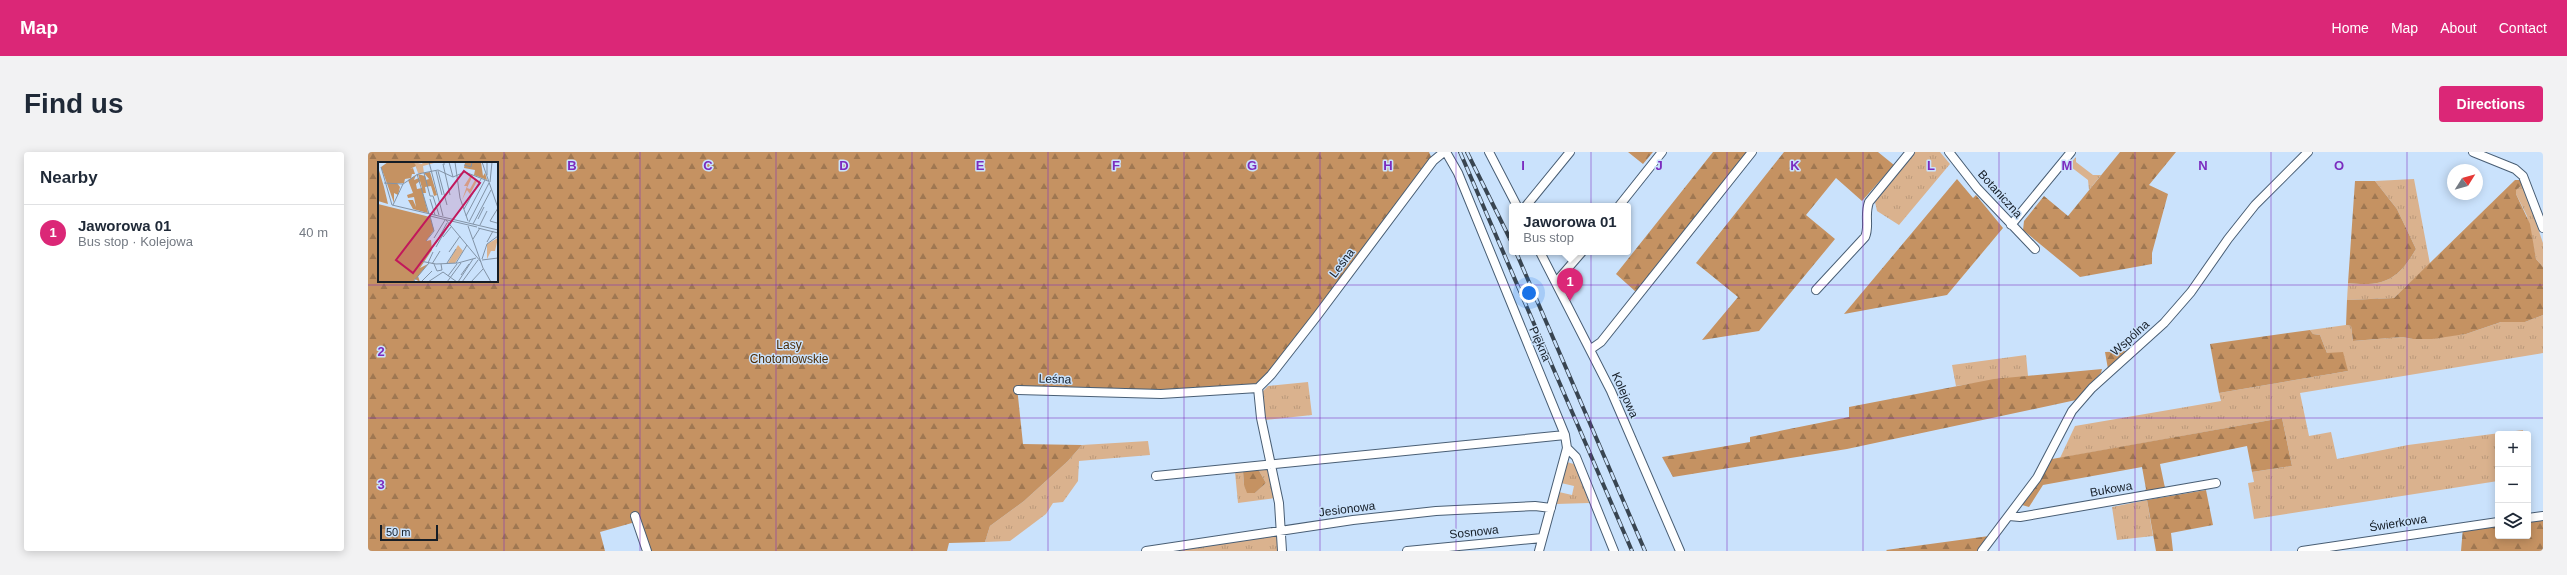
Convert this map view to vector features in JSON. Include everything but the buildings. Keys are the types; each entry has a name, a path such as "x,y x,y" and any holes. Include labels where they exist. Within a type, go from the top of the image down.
{"street":[{"name":"Leśna","path":"1018,390 1161,394 1258,388 1271,375 1313,322 1433,161 1445,152"},
{"name":"Piękna","path":"1445,152 1458,173 1565,435 1567,448 1539,551"},
{"path":"1489,152 1515,203"},
{"path":"1528,203 1570,152"},
{"path":"1620,203 1662,152"},
{"path":"1591,349 1601,342 1752,152"},
{"path":"1816,290 1865,237 1867,232 1865,212 1869,202 1910,152"},
{"name":"Botaniczna","path":"1949,152 1977,188 2036,250"},
{"path":"2011,225 2071,152"},
{"name":"Wspólna","path":"1982,551 2037,478 2072,411 2092,388 2164,323 2191,292 2228,238 2255,205 2308,152"},
{"path":"2473,152 2515,169 2523,176 2543,228"},
{"name":"Kolejowa","path":"1542,255 1591,349 1680,551"},
{"path":"1556,282 1579,255"},
{"path":"1258,388 1262,418 1279,504 1282,551"},
{"path":"1156,476 1565,435"},
{"path":"1567,448 1576,457 1614,551"},
{"name":"Bukowa","path":"2009,516 2020,517 2216,484"},
{"name":"Jesionowa","path":"1146,551 1280,531 1436,511 1535,506 1551,508"},
{"path":"635,516 647,551"},
{"path":"2531,518 2543,516"},
{"name":"Świerkowa","path":"2302,551 2495,522"},
{"name":"Sosnowa","path":"1407,551 1542,538"}],"green space":[{"name":"Lasy Chotomowskie","path":"368,152 1429,152 1432,159 1272,371 1257,383 1251,385 1152,390 1017,387 1023,444 1082,445 1068,461 1024,501 990,526 985,542 949,543 947,551 650,551 639,521 600,532 605,551 368,551"},
{"path":"1628,152 1653,152 1643,164"},
{"path":"1713,152 1748,152 1636,292 1616,274"},
{"path":"1784,152 1878,152 1894,165 1862,201 1836,178 1806,215 1835,239 1759,331 1702,340 1738,297 1696,263"},
{"path":"1915,152 1940,152 1950,164 1899,225 1877,211 1875,202"},
{"path":"2120,152 2176,152 2149,185 2168,194 2152,253 2152,264 2080,277 2023,230 2024,221 2044,196 2068,216"},
{"path":"2076,157 2076,162 2093,175 2101,175 2089,190 2088,180 2071,167 2066,168"},
{"path":"1957,179 1973,198 1976,195 2003,228 1947,295 1844,314"},
{"path":"2414,179 2430,264 2394,298 2347,300 2348,283 2371,284 2389,279 2403,268 2416,249 2397,209 2375,181"},
{"path":"2515,180 2521,180 2523,184 2516,190 2516,194 2530,224 2536,259 2543,267 2543,315 2525,322 2501,322 2466,334 2432,339 2413,339 2402,337 2353,341 2351,326 2346,325 2347,300 2394,298"},
{"path":"2355,181 2375,181 2397,209 2416,249 2403,268 2389,279 2381,282 2371,284 2348,283"},
{"path":"2523,184 2543,243 2543,267 2536,259 2527,216 2515,190"},
{"path":"2543,315 2543,353 2300,393 2309,436 2331,432 2337,459 2408,445 2495,434 2495,481 2254,519 2248,483 2254,482 2252,472 2292,466 2282,418 2060,458 2075,426 2221,401 2219,393 2348,371 2327,353 2320,335 2313,334 2310,330 2346,325 2351,326 2353,341 2402,337 2413,339 2466,334 2501,322 2525,322"},
{"path":"2310,330 2313,334 2320,335 2327,353 2343,352 2348,371 2219,393 2210,344"},
{"path":"2127,351 2108,369 2105,352"},
{"path":"2026,355 2028,376 1956,386 1952,365"},
{"path":"2102,369 2101,373 2076,400 1847,449 1673,477 1662,457 1750,442 1750,437 1849,417 1849,407 1994,379"},
{"path":"1308,382 1312,415 1264,420 1261,393 1268,386"},
{"path":"2282,418 2292,466 2252,472 2247,446 2160,464 2165,488 2144,492 2146,489 2142,467 2043,485 2029,507 2022,505 2052,459"},
{"path":"1148,441 1150,455 1079,461 1078,481 1063,502 1053,503 1046,514 1010,541 985,542 990,526 1024,501 1068,461 1082,445"},
{"path":"1567,462 1577,465 1589,503 1556,504 1559,492 1572,495 1574,486 1561,483"},
{"path":"1258,469 1266,469 1270,472 1275,498 1238,503 1235,472 1243,471 1244,485 1255,493 1266,483"},
{"path":"1258,469 1266,483 1255,493 1247,493 1244,485 1243,471"},
{"path":"2206,490 2213,525 2171,533 2173,551 2156,551 2147,500"},
{"path":"2147,500 2153,536 2117,540 2112,507"},
{"path":"2543,520 2543,551 2461,551 2463,527 2495,524 2495,539 2531,539 2531,521"},
{"path":"1278,535 1280,551 1165,551"},
{"path":"1989,536 1978,551 1886,550"}],"railway":[{"path":"1460,152 1632,551"},
{"path":"1467,152 1509,237"},
{"path":"1517,255 1645,551"}],"place":[{"name":"Jaworowa 01","path":"1570,301"}]}
